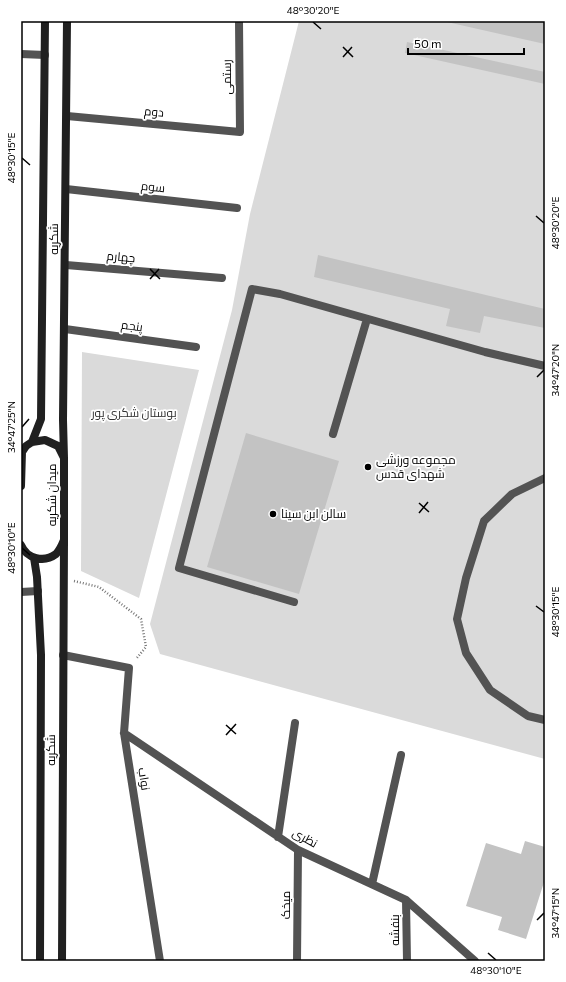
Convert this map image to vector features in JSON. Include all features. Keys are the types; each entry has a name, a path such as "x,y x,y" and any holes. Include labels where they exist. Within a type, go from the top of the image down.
{"main road":[{"name":"شکریه","path":"32,442 41,419 45,21"},
{"name":"شکریه","path":"64,458 63,420 66,265 67,21"},
{"name":"میدان شکریه","path":"32,442 38,440 52,442 58,446 64,458 64,540 61,547 50,557 42,559 34,558"},
{"path":"21,486 22,452 26,446 32,442"},
{"name":"شکریه","path":"62,961 64,540"},
{"path":"21,547 34,558"},
{"name":"شکریه","path":"34,558 37,577 41,655 40,961"}],"street":[{"name":"رستمی","path":"239,21 240,132"},
{"path":"21,54 45,55"},
{"name":"دوم","path":"67,116 240,132"},
{"name":"سوم","path":"66,189 237,208"},
{"name":"چهارم","path":"66,265 222,278"},
{"path":"294,602 179,568 252,289 280,294 485,352 545,366"},
{"path":"333,434 366,319"},
{"name":"پنجم","path":"65,329 196,347"},
{"path":"545,478 512,494 484,521 466,578 457,620 466,652 490,690 528,716 545,720"},
{"path":"21,592 38,591"},
{"path":"63,655 129,668"},
{"name":"نواب","path":"129,668 124,733 160,961"},
{"path":"278,836 295,723"},
{"name":"نظری","path":"124,733 298,850 406,900 475,961"},
{"path":"372,884 401,755"},
{"name":"میخک","path":"298,850 298,961"},
{"name":"بنفشه","path":"406,900 407,961"}],"path":[{"path":"64,579 99,587 141,619 146,647 129,668"}],"green space":[{"name":"مجموعه ورزشی شهدای قدس","path":"299,21 456,21 545,39 545,759 160,654 150,624 232,310 250,214"},
{"name":"بوستان شکری پور","path":"82,352 199,370 139,598 81,571"}],"building":[{"path":"545,21 545,44 447,22"},
{"path":"407,42 545,72 545,84 405,53"},
{"path":"318,255 545,309 545,328 484,316 480,333 446,326 450,309 314,277"},
{"name":"سالن ابن سینا","path":"246,433 339,461 299,594 207,567"},
{"path":"525,841 545,847 545,879 526,939 498,930 502,917 466,906 486,843 521,854"}],"place":[{"name":"مجموعه ورزشی شهدای قدس","path":"368,467"},
{"name":"سالن ابن سینا","path":"273,514"}]}
